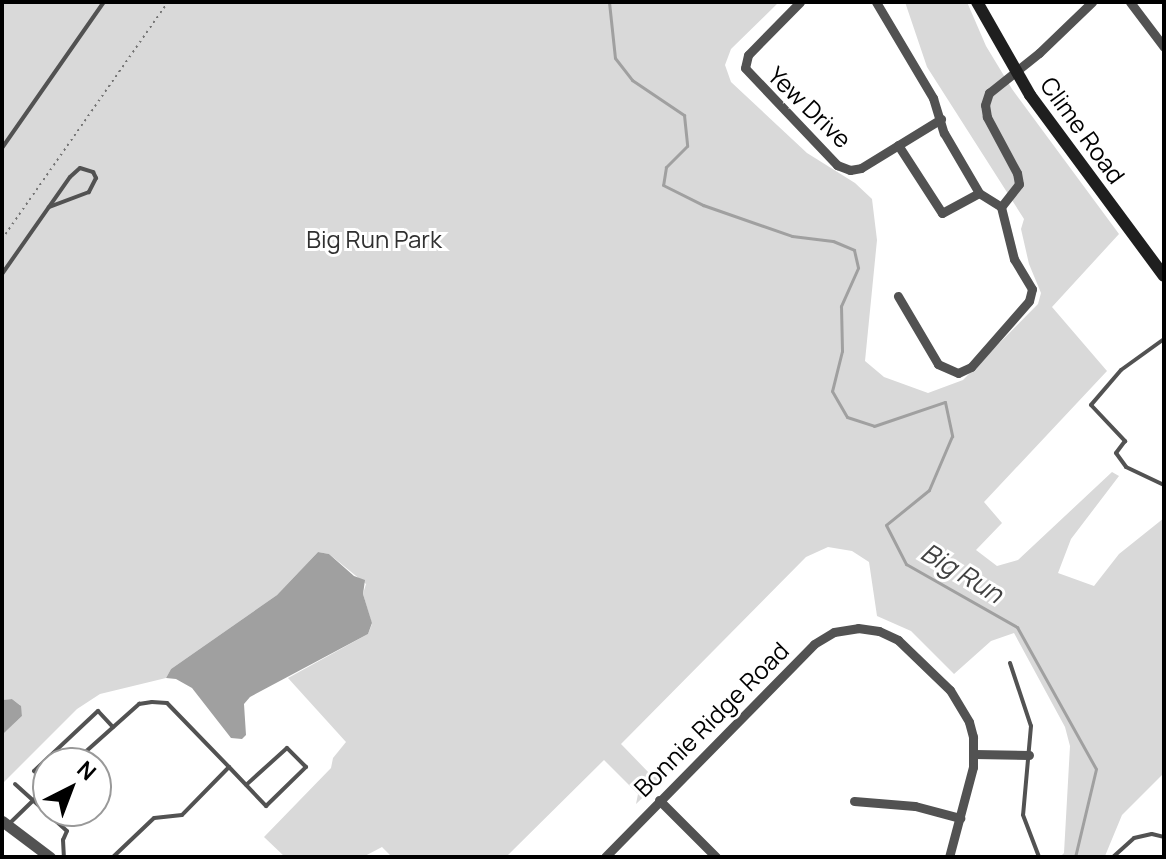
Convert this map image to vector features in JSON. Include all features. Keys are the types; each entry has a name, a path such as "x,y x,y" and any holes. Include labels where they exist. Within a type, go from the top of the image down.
{"main road":[{"name":"Clime Road","path":"977,2 1015,73 1164,276"}],"street":[{"name":"Yew Drive","path":"800,2 745,61 747,74 837,165 850,170 861,168 941,119"},
{"path":"876,2 933,98 944,133 979,193 1001,207 1014,259 1032,289 1029,301 971,367 961,373 938,364 898,296"},
{"path":"1001,207 1019,184 1017,173 987,117 985,105 989,93 1092,2"},
{"path":"1130,2 1164,47"},
{"path":"898,145 942,213 979,193"},
{"name":"Bonnie Ridge Road","path":"605,857 814,644 834,632 858,628 879,631 898,640 950,690 969,722 974,754"},
{"path":"949,857 974,754 1029,755"},
{"path":"659,800 716,857"},
{"path":"854,801 915,806 960,818"},
{"path":"5,823 50,857"}],"lane":[{"path":"2,148 104,2"},
{"path":"2,274 49,207 75,171 86,168 93,172 96,178 89,192 49,207"},
{"path":"1164,339 1121,370 1091,405 1125,441 1116,453 1126,467 1164,485"},
{"path":"1010,663 1031,726 1023,815 1039,857"},
{"path":"91,747 139,704 167,703 266,806 306,767 287,748 246,785"},
{"path":"60,747 98,711 113,727"},
{"path":"113,857 154,818 182,815 229,767"},
{"path":"5,823 32,800 15,784"},
{"path":"62,827 67,831 63,840 64,857"},
{"path":"1113,857 1134,838 1152,834 1164,837"}],"path":[{"path":"2,239 168,2"}],"green space":[{"name":"Big Run Park","path":"2,2 779,2 731,49 725,65 731,82 807,153 855,183 872,199 877,240 865,361 884,377 928,393 963,380 1038,304 1041,293 1029,264 1021,229 1024,219 927,67 905,2 967,2 986,46 1012,89 1119,234 1052,307 1107,371 984,502 1002,523 976,550 997,566 1018,560 1112,472 1119,476 1071,539 1058,573 1094,586 1119,554 1164,518 1164,773 1122,815 1105,856 1060,857 1064,853 1070,746 1065,727 1014,633 991,641 954,674 911,631 877,616 869,562 852,551 828,547 806,557 621,744 652,776 665,776 636,804 638,794 604,760 506,857 392,857 382,847 363,857 285,857 264,837 331,768 333,758 346,742 288,678 368,634 372,624 363,594 366,584 329,554 318,552 277,595 171,669 166,678 100,694 77,709 39,747 32,747 32,754 2,784 2,735 22,716 20,705 12,699 2,700"}],"shaded area":[{"path":"318,552 329,554 354,576 365,580 363,594 372,623 368,634 250,697 244,704 246,735 242,739 231,738 192,688 176,679 166,678 171,669 277,595"},
{"path":"12,699 21,706 22,716 2,735 2,700"}],"waterway":[{"name":"Big Run","path":"609,2 615,58 632,80 684,115 687,146 666,167 663,185 703,205 792,236 833,241 854,250 858,268 841,306 842,351 832,391 847,417 874,426 945,402 952,436 929,490 886,525 906,564 1017,627 1096,769 1075,857"}]}
